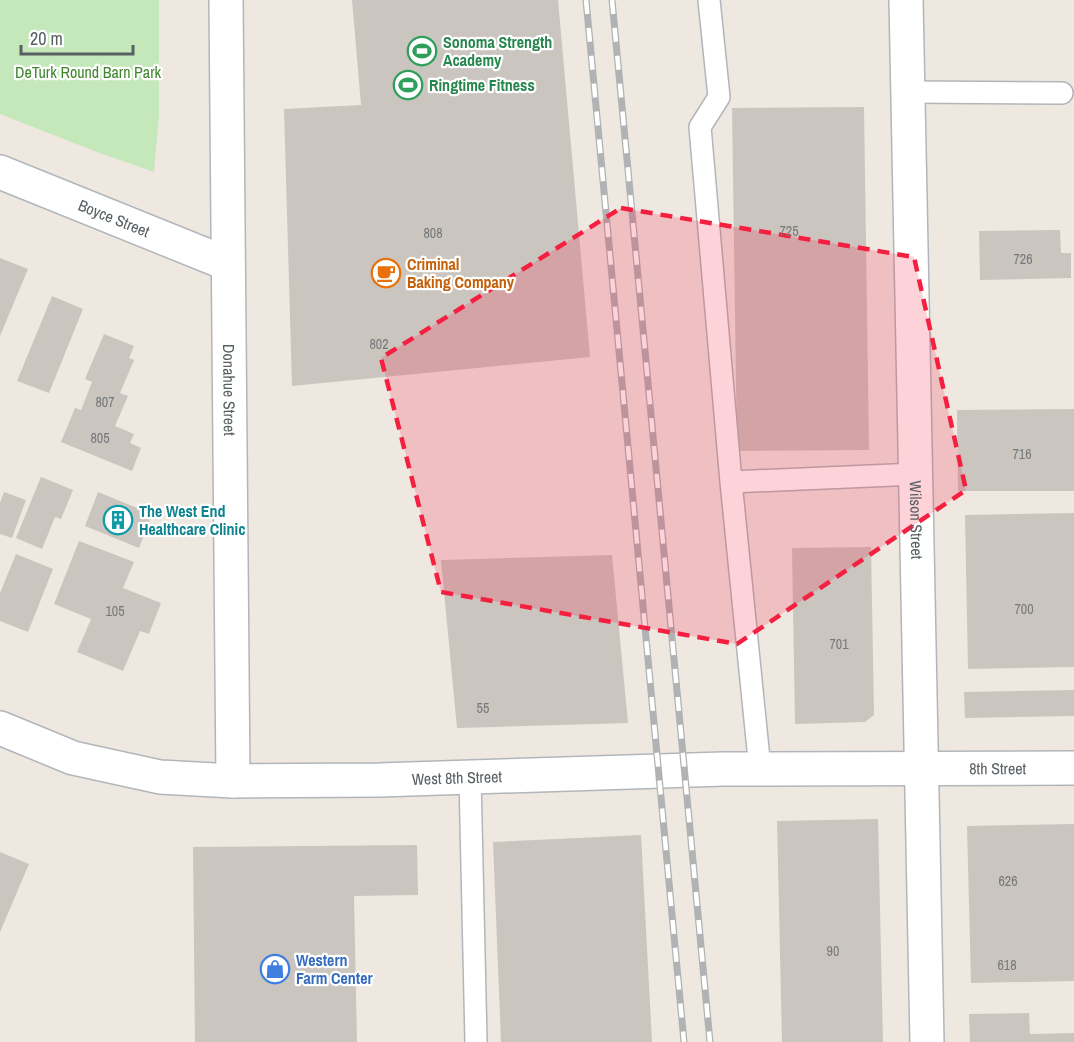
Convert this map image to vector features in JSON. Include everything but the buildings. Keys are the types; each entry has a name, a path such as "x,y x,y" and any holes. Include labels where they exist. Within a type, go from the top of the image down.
{"street":[{"name":"Donahue Street","path":"226,0 232,781"},
{"name":"Wilson Street","path":"906,0 927,1042"},
{"name":"Boyce Street","path":"0,172 228,264"},
{"name":"West 8th Street","path":"0,728 73,758 160,777 232,781 760,769 922,770"},
{"name":"8th Street","path":"922,770 1074,768"}],"lane":[{"path":"709,0 719,97 700,127 731,482 760,769"},
{"path":"908,92 1062,93"},
{"path":"731,482 916,474"},
{"path":"470,777 476,1042"}],"highlighted area":[{"path":"621,208 914,257 966,490 737,644 441,592 381,358"}],"green space":[{"name":"DeTurk Round Barn Park","path":"0,0 159,0 159,116 154,172 0,114"}],"railway":[{"path":"586,0 684,1042"},
{"path":"612,0 710,1042"}],"place":[{"name":"Sonoma Strength Academy","path":"422,51"},
{"name":"Ringtime Fitness","path":"408,85"},
{"name":"Criminal Baking Company","path":"386,273"},
{"name":"The West End Healthcare Clinic","path":"118,520"},
{"name":"Western Farm Center","path":"275,969"}]}
